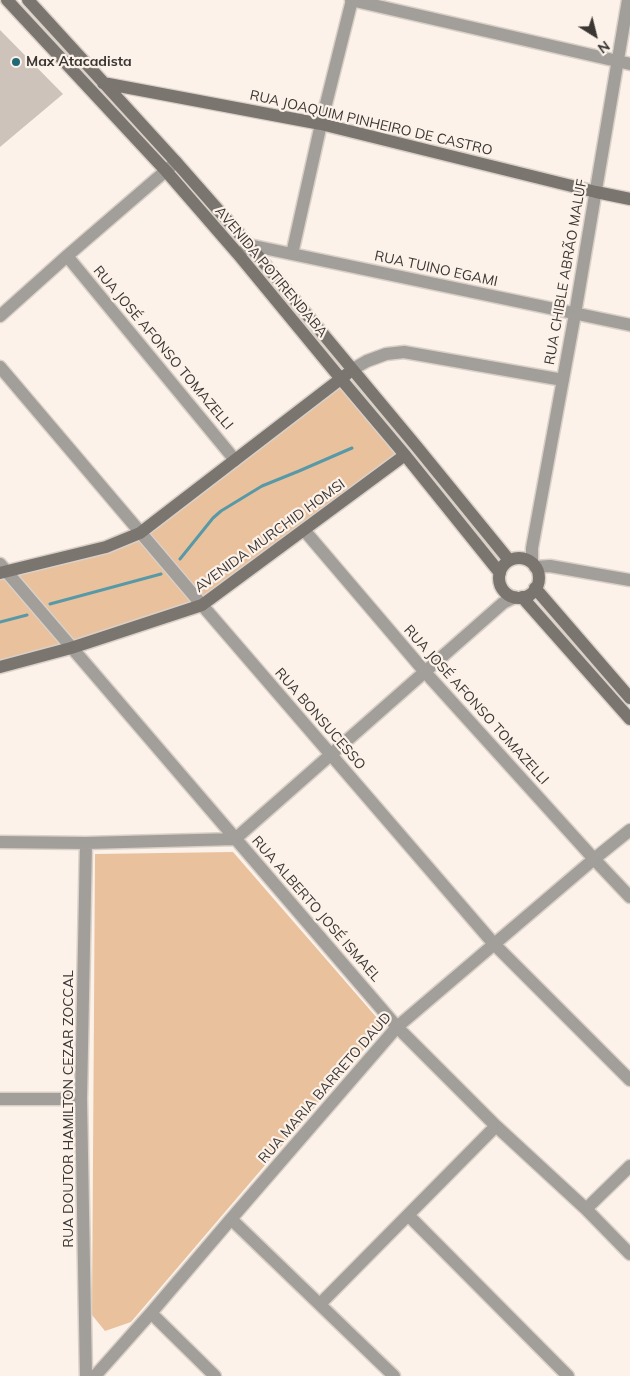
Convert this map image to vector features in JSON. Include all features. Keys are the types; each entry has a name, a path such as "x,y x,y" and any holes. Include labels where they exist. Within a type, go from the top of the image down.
{"main road":[{"name":"AVENIDA POTIRENDABA","path":"7,0 166,171 238,254 500,573"},
{"name":"AVENIDA POTIRENDABA","path":"28,0 176,162 249,245 353,370 529,569 630,698"},
{"name":"RUA JOAQUIM PINHEIRO DE CASTRO","path":"80,78 321,124 630,199"},
{"path":"2,569 106,547 140,533 353,370"},
{"name":"AVENIDA MURCHID HOMSI","path":"0,667 71,648 202,605 405,455"},
{"path":"511,597 527,595 529,569 503,566 500,573 500,583 511,597 630,719"}],"street":[{"path":"292,254 351,0 624,62"},
{"name":"RUA CHIBLE ABRÃO MALUF","path":"529,569 596,192 624,62 628,0"},
{"path":"0,316 176,162"},
{"path":"238,254 249,245"},
{"name":"RUA TUINO EGAMI","path":"249,245 630,325"},
{"name":"RUA JOSÉ AFONSO TOMAZELLI","path":"67,256 235,460"},
{"path":"353,370 367,361 386,354 404,352 563,380"},
{"name":"RUA BONSUCESSO","path":"0,367 140,533 494,944 630,1080"},
{"name":"RUA JOSÉ AFONSO TOMAZELLI","path":"304,530 425,672 630,897"},
{"path":"529,569 550,566 630,580"},
{"name":"RUA ALBERTO JOSÉ ISMAEL","path":"2,569 397,1027 496,1126 586,1209 630,1254"},
{"path":"0,842 86,843 235,839 511,597"},
{"name":"RUA MARIA BARRETO DAUD","path":"95,1376 397,1027 630,830"},
{"name":"RUA DOUTOR HAMILTON CEZAR ZOCCAL","path":"86,843 81,1099 86,1376"},
{"path":"0,1099 81,1099"},
{"path":"320,1304 496,1126"},
{"path":"586,1209 630,1166"},
{"path":"408,1215 568,1376"},
{"path":"231,1219 394,1376"},
{"path":"151,1313 215,1376"}],"shaded area":[{"path":"340,386 399,455 203,599 147,534"},
{"path":"139,538 195,604 73,644 12,572"},
{"path":"0,574 2,574 63,647 0,660"},
{"path":"233,852 384,1026 131,1322 105,1331 92,1315 95,854"}],"building":[{"name":"Max Atacadista","path":"0,30 63,94 0,147"}],"waterway":[{"path":"180,559 213,518 221,511 262,486 352,448"},
{"path":"50,604 161,574"},
{"path":"0,622 27,615"}],"place":[{"name":"Max Atacadista","path":"16,62"}]}
